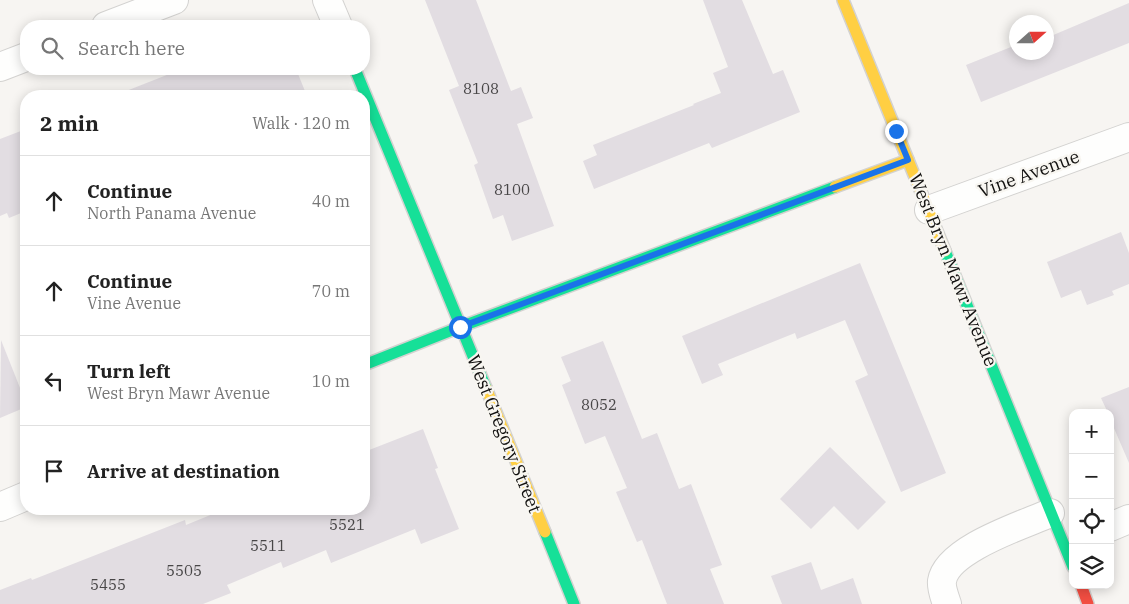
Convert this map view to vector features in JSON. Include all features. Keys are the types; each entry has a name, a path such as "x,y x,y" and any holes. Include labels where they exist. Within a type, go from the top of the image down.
{"street":[{"path":"122,20 174,0"},
{"path":"327,0 335,20"},
{"name":"West Bryn Mawr Avenue","path":"843,0 1050,513 1069,549"},
{"path":"0,68 20,60"},
{"name":"West Gregory Street","path":"357,75 364,90"},
{"name":"West Gregory Street","path":"370,106 574,604"},
{"name":"Vine Avenue","path":"929,210 1129,137"},
{"path":"370,362 908,160"},
{"path":"0,507 20,499"},
{"path":"947,604 942,582 948,568 960,555 979,544 1050,513"},
{"path":"1114,525 1129,519"},
{"path":"1082,589 1088,604"}],"building":[{"path":"425,0 476,0 511,91 521,87 533,118 517,124 554,226 512,241 503,215 493,219 474,165 478,163 449,90 459,86"},
{"path":"703,0 742,0 773,74 783,70 800,112 712,148 709,143 594,189 583,161 597,155 593,145 721,93 713,73 728,67"},
{"path":"1129,3 1129,43 981,102 966,65 1009,48 1009,60 1054,60 1054,35"},
{"path":"167,75 298,75 305,90 129,90"},
{"path":"20,131 20,213 9,218 7,213 0,216 0,139"},
{"path":"1121,232 1129,253 1129,284 1112,291 1114,295 1087,305 1081,290 1061,298 1047,262"},
{"path":"860,263 946,473 901,492 855,381 868,375 845,320 797,339 795,333 718,364 723,375 702,384 682,336"},
{"path":"1,340 20,388 20,410 0,418"},
{"path":"603,341 642,439 657,433 679,489 691,484 722,565 710,569 724,604 667,604 642,540 637,542 616,492 627,488 605,436 585,444 562,385 571,381 561,357"},
{"path":"1129,387 1129,463 1114,428 1114,409 1106,409 1101,398"},
{"path":"423,429 438,468 435,469 459,529 421,544 415,529 331,563 326,550 283,568 281,562 227,585 231,593 203,604 0,604 0,590 31,578 32,580 185,520 186,525 210,515 370,515 370,450"},
{"path":"830,447 886,502 858,530 834,506 811,529 780,499"},
{"path":"811,562 821,590 853,578 862,604 782,604 771,576"}],"traffic: fast":[{"path":"357,75 364,90"},
{"path":"370,106 486,388"},
{"path":"370,363 460,327 835,187"},
{"path":"945,251 1069,557"},
{"path":"545,532 574,604"}],"traffic: slow":[{"path":"843,0 945,251"},
{"path":"835,187 908,160"},
{"path":"486,388 545,532"}],"traffic: jam":[{"path":"1082,589 1088,604"}],"route":[{"path":"460,327 908,160 896,131"}]}
